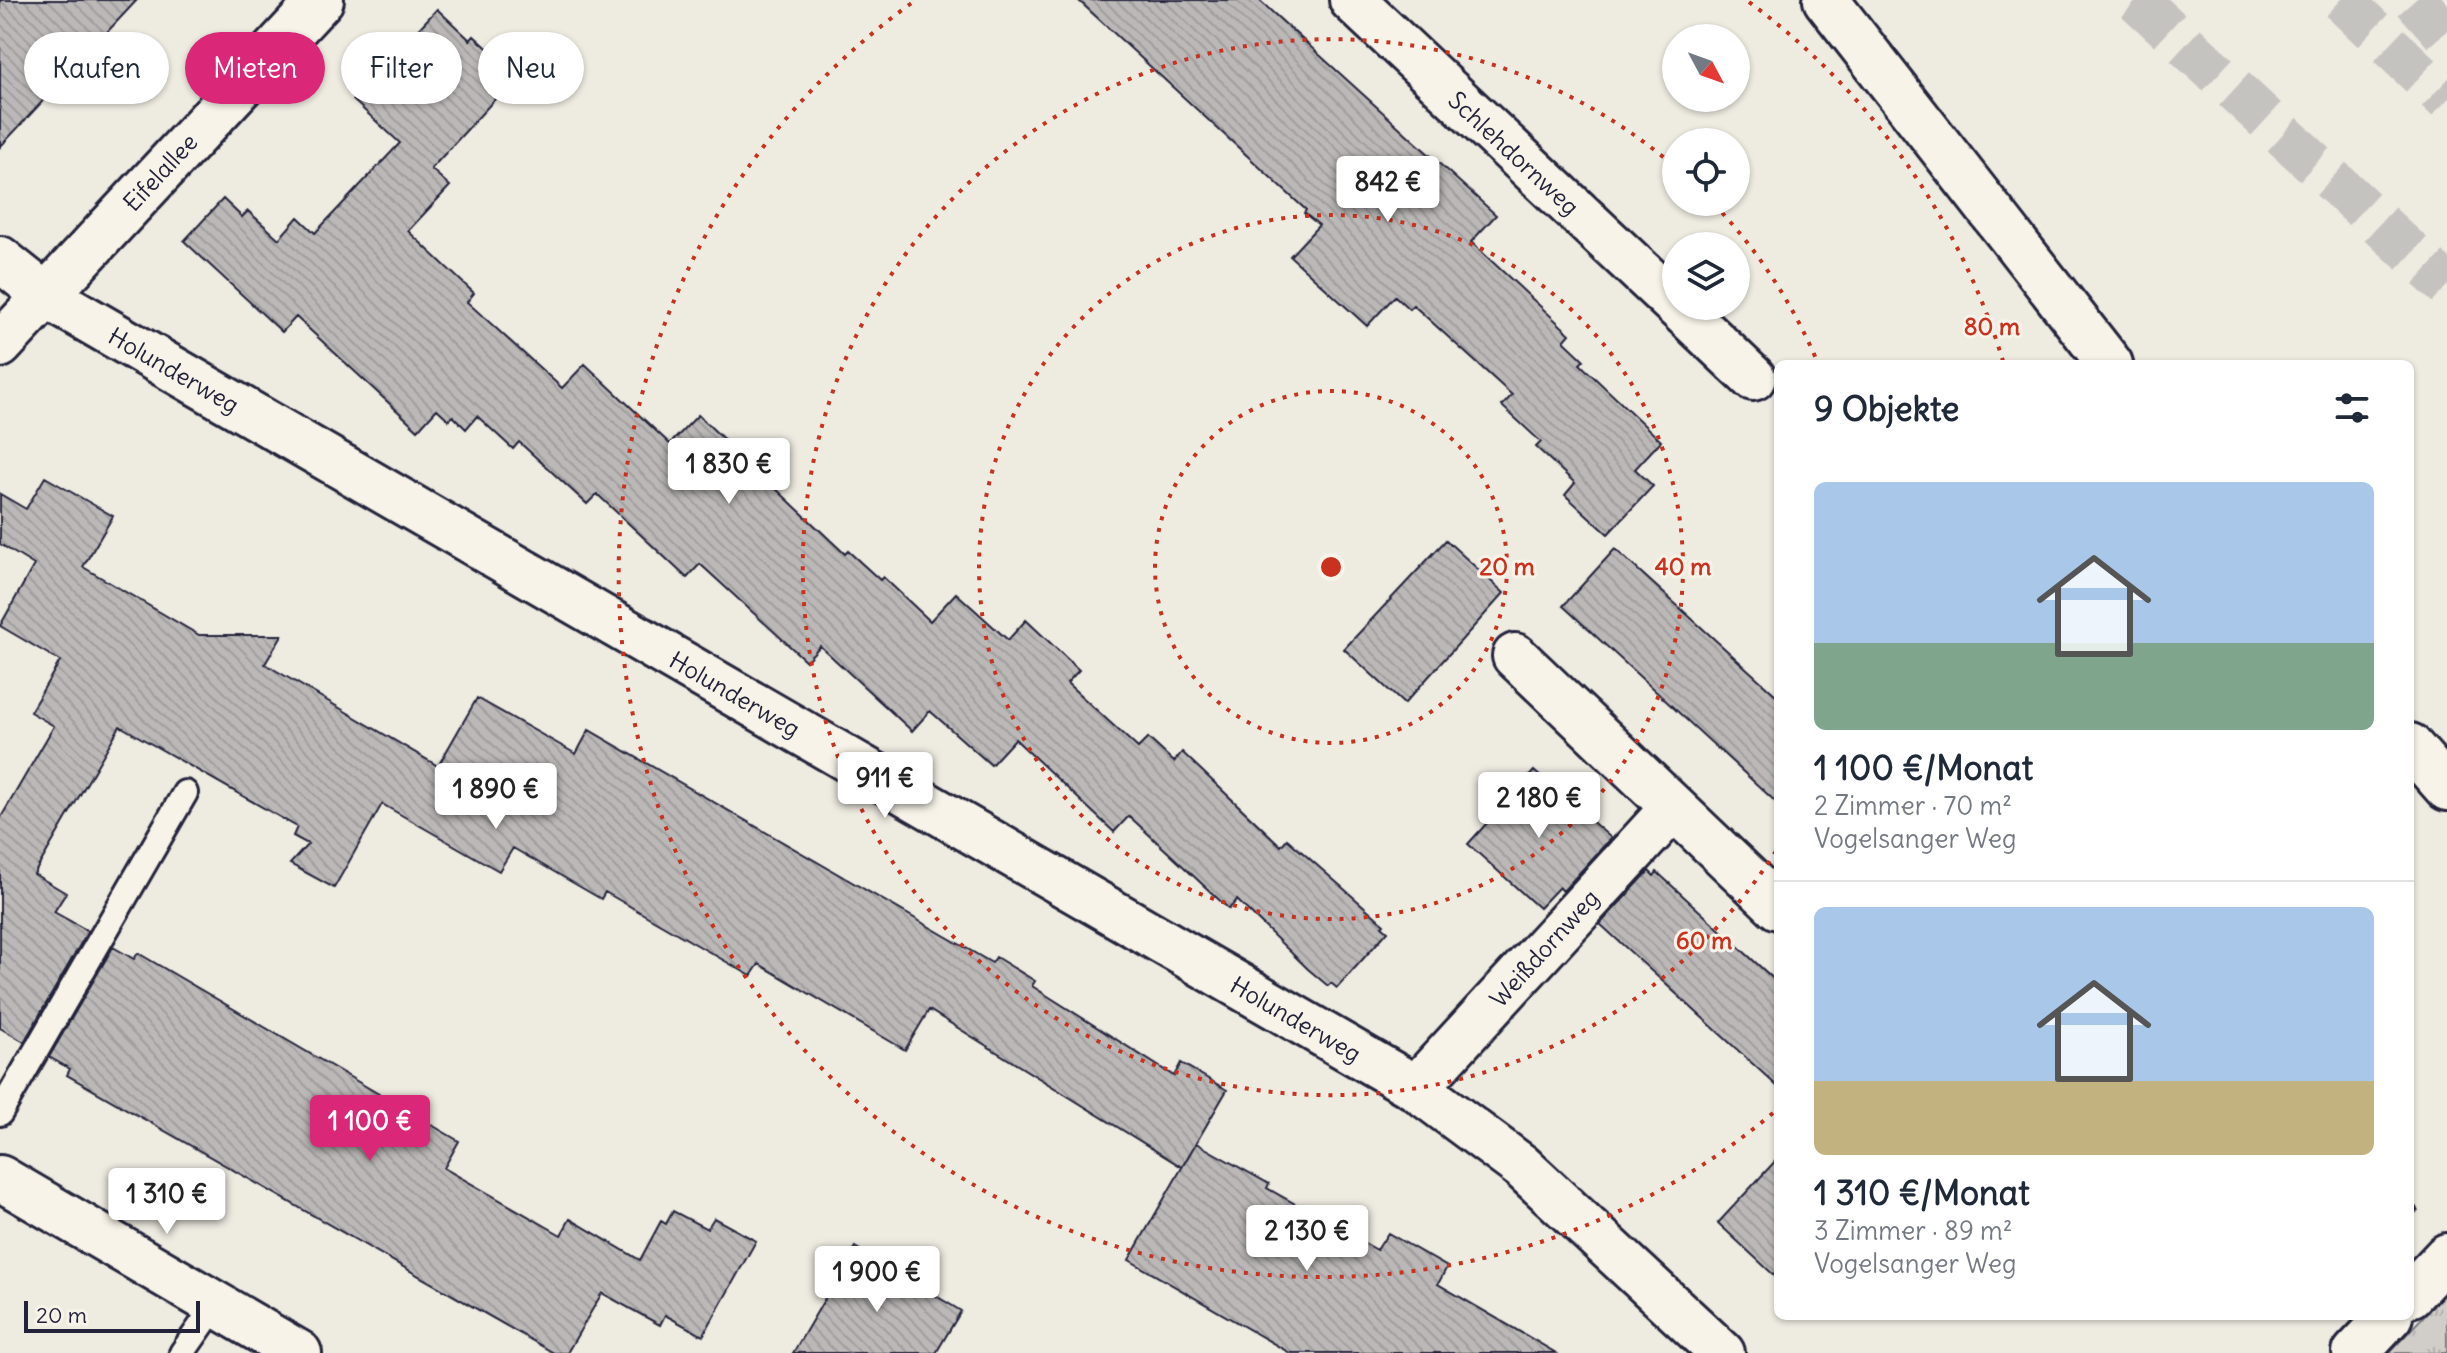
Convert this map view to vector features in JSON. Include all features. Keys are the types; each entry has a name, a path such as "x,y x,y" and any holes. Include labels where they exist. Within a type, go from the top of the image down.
{"main road":[{"name":"Eifelallee","path":"0,345 321,0"},
{"name":"Schlehdornweg","path":"1352,0 1662,293"},
{"path":"1826,0 2107,360"},
{"name":"Holunderweg","path":"0,259 45,295 1416,1088 1521,1166 1722,1353"},
{"name":"Schlehdornweg","path":"1691,320 1753,378"},
{"path":"1515,656 1774,903"},
{"name":"Weißdornweg","path":"1416,1088 1673,808"},
{"path":"0,1178 299,1353"},
{"path":"2414,1291 2447,1256"},
{"path":"2355,1353 2386,1320"}],"lane":[{"path":"0,1113 185,793"},
{"path":"182,1353 217,1303"}],"green space":[{"path":"2447,1291 2447,1353 2389,1353"}],"building":[{"path":"0,0 137,0 107,32 24,32 24,104 40,104 0,147"},
{"path":"1078,0 1259,0 1496,215 1471,242 1570,334 1564,341 1584,360 1580,364 1661,441 1635,469 1653,486 1608,534 1565,495 1575,483 1536,447 1541,442 1502,406 1512,395 1413,305 1409,309 1395,296 1367,326 1290,256 1319,225"},
{"path":"437,9 461,32 416,32"},
{"path":"462,32 470,40 474,36 478,40 478,104 490,104 431,169 450,186 408,231 474,293 467,302 562,388 585,364 670,444 698,415 845,554 848,551 880,580 883,577 930,621 956,593 1008,640 1026,620 1079,670 1067,683 1138,748 1148,738 1174,762 1182,752 1281,846 1287,839 1384,924 1382,926 1388,931 1337,988 1331,983 1328,986 1237,900 1229,909 1129,816 1114,832 1015,739 991,765 930,711 912,731 820,646 806,661 700,564 687,578 597,494 587,504 519,442 513,449 477,416 466,429 453,416 449,420 437,409 418,430 296,317 282,332 184,241 223,199 242,217 248,211 279,239 298,217 315,233 400,143 357,104 462,104"},
{"path":"45,477 113,516 83,567 199,635 282,635 265,664 438,766 477,698 576,754 589,730 992,963 996,957 1035,981 1032,986 1174,1076 1181,1063 1227,1090 1182,1167 929,1010 905,1050 759,964 751,976 605,892 601,899 513,848 499,871 382,804 334,888 290,864 308,844 293,836 297,827 120,726 34,874 66,893 54,912 88,931 24,1042 0,1028 0,819 54,726 30,712 60,661 0,626 34,565 0,544 0,494 26,509"},
{"path":"1446,540 1504,593 1404,704 1344,649"},
{"path":"1615,549 1774,693 1774,800 1563,606"},
{"path":"1534,771 1611,838 1563,891 1559,887 1539,908 1468,844"},
{"path":"1649,871 1654,876 1657,872 1774,979 1774,1083 1600,924"},
{"path":"113,947 134,959 138,953 459,1141 444,1168 561,1235 570,1219 640,1260 661,1221 666,1224 673,1211 707,1229 714,1218 756,1241 703,1336 665,1315 660,1325 602,1293 567,1353 554,1353 67,1075 70,1069 49,1057"},
{"path":"1196,1143 1269,1184 1267,1188 1377,1250 1388,1233 1447,1267 1438,1284 1556,1353 1290,1353 1129,1260"},
{"path":"1774,1162 1774,1275 1718,1223"},
{"path":"855,1247 961,1311 936,1353 793,1353"}],"tunnel":[{"path":"2137,0 2447,286"},
{"path":"2341,0 2447,100"},
{"path":"2415,0 2447,36"}]}
